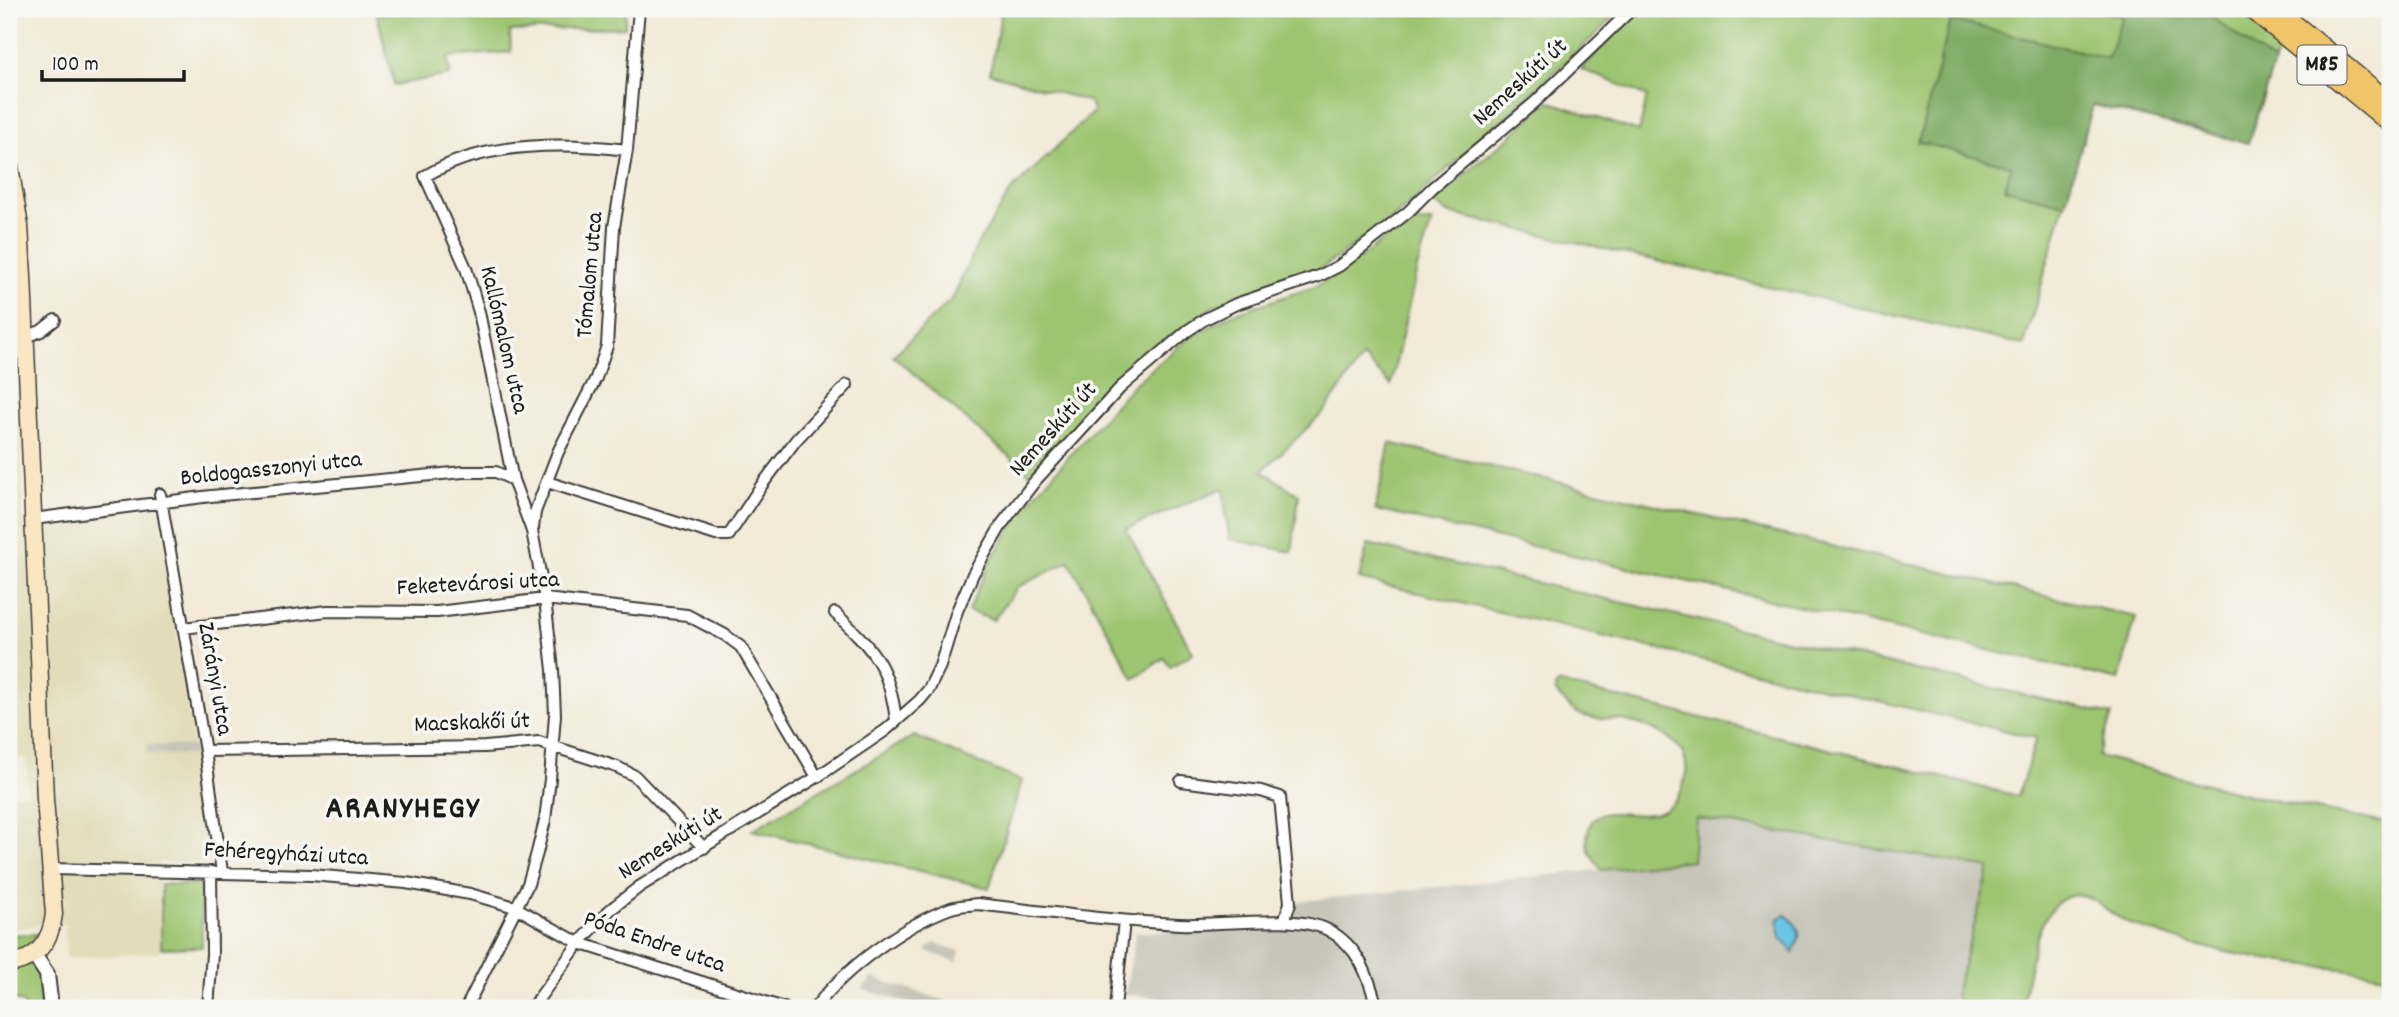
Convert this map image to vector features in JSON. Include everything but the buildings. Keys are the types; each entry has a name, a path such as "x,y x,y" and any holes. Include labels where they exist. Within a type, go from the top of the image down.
{"highway":[{"name":"M85","path":"2252,9 2390,123"},
{"name":"M85","path":"2276,9 2390,103"}],"main road":[{"path":"9,161 20,226 45,799 54,914 45,944 34,956 9,964"}],"street":[{"name":"Tómalom utca","path":"532,531 535,512 558,452 596,378 607,346 614,227 627,150 639,9"},
{"name":"Nemeskúti út","path":"532,1008 579,943 610,910 639,887 817,777 896,721 920,700 934,678 973,574 1002,524 1035,481 1120,388 1205,319 1236,304 1319,276 1339,266 1408,212 1432,188 1534,103 1632,9"},
{"name":"Kallómalom utca","path":"513,480 480,312 466,268 425,176 455,161 495,152 571,145 627,150"},
{"path":"26,337 41,331 55,320"},
{"path":"547,482 716,535 729,535 796,440 847,385"},
{"name":"Boldogasszonyi utca","path":"33,519 161,498 484,471 496,472 513,480"},
{"name":"Tómalom utca","path":"466,1008 528,884 545,820 555,715 545,599 532,531 513,480"},
{"name":"Zárányi utca","path":"161,498 205,751 216,872 208,1008"},
{"name":"Feketevárosi utca","path":"183,628 328,611 437,612 545,599 679,613 725,635 741,647 817,777"},
{"path":"835,613 863,640 882,666 891,686 896,721"},
{"name":"Macskakői út","path":"205,751 485,747 539,742 635,776 704,848"},
{"path":"1181,781 1261,791 1280,797 1290,902 1284,921"},
{"name":"Fehéregyházi utca","path":"51,869 216,872 406,883 470,894 515,907"},
{"path":"815,1008 845,975 912,928 954,906 978,904 1124,921 1184,925 1284,921 1325,929 1339,937 1361,960 1377,1008"},
{"name":"Póda Endre utca","path":"515,907 579,943 784,1008"},
{"path":"1115,1008 1124,921"},
{"path":"34,956 47,974 51,1008"}],"shaded area":[{"path":"9,414 19,414 23,522 159,507 210,864 159,862 159,953 67,958 64,924 9,928 9,794 28,794 26,758 9,758"},
{"path":"147,745 194,746 194,755 147,754"},
{"path":"1696,818 1990,868 1951,1008 1160,1008 1161,998 1125,994 1136,932 1284,931 1294,902 1692,860"},
{"path":"934,943 960,951 957,962 925,951"},
{"path":"873,978 947,1001 945,1008 926,1008 862,989"}],"green space":[{"path":"424,9 626,9 625,27 510,31 511,52 448,57 450,75 394,85 377,14"},
{"path":"1002,9 1619,9 1606,25 1396,216 1313,274 1214,306 1143,356 1032,476 893,356 953,298 977,245 1011,191 1093,112 1090,102 990,73"},
{"path":"1638,9 2292,9 2248,143 2093,105 2024,345 1448,213 1431,202 1511,136 1548,101 1639,132 1647,96 1581,69"},
{"path":"2093,9 2201,9 2274,63 2248,143 2093,105 2065,204 2005,189 2011,166 1918,142 1951,20 2108,58 2122,16"},
{"path":"1432,222 1417,268 1391,385 1363,357 1324,412 1262,471 1299,495 1292,552 1229,539 1223,488 1126,529 1193,653 1170,667 1164,658 1134,679 1069,561 1018,587 993,620 968,611 990,562 1023,508 1132,386 1186,340 1232,314 1317,286 1405,223"},
{"path":"1390,443 2136,617 2119,680 1375,510"},
{"path":"1368,544 2112,715 2098,756 2253,796 2390,824 2390,980 2379,974 2264,959 2180,941 2130,924 2091,898 2078,895 2059,902 2041,927 2030,962 2022,1008 1959,1008 1955,994 1990,868 1696,818 1692,860 1602,870 1588,846 1588,833 1593,819 1610,813 1650,814 1670,806 1683,787 1685,761 1674,743 1654,730 1621,720 1588,717 1576,712 1555,691 1555,687 1560,683 2018,796 2036,738 1359,579"},
{"path":"914,736 1022,781 989,888 752,830"},
{"path":"161,884 201,885 202,947 161,948"},
{"path":"38,934 41,1008 25,1008 23,1003 9,997 9,935"}],"water":[{"path":"1786,915 1799,932 1793,952 1781,937 1778,919"}],"district":[{"name":"ARANYHEGY","path":"403,811"}]}
